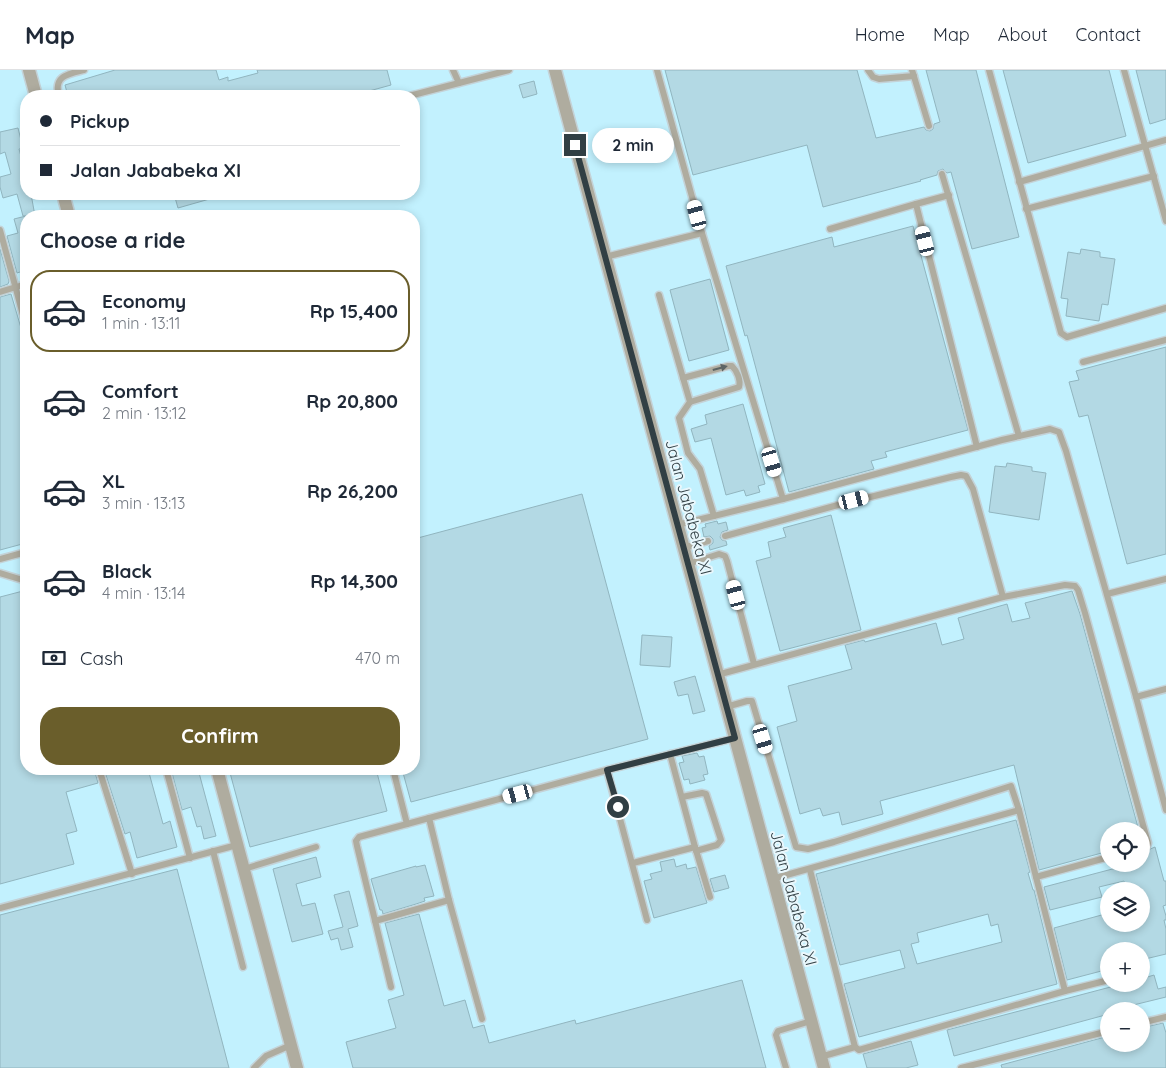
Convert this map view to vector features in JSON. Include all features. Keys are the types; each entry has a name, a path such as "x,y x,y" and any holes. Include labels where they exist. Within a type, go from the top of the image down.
{"street":[{"path":"29,70 34,90"},
{"name":"Jalan Jababeka XI","path":"555,70 822,1062"},
{"path":"219,775 297,1068"}],"lane":[{"path":"58,90 57,86 60,80 70,74 84,70"},
{"path":"453,70 458,83"},
{"path":"420,93 509,70"},
{"path":"657,70 702,233 784,500"},
{"path":"868,70 873,77 879,79 913,73 928,126"},
{"path":"989,70 1061,333 1067,337 1166,308"},
{"path":"1124,70 1166,220"},
{"path":"1019,182 1166,140"},
{"path":"942,174 1019,436"},
{"path":"1026,209 1154,176"},
{"path":"830,229 949,195"},
{"path":"916,204 977,447"},
{"path":"0,230 20,305"},
{"path":"605,258 702,233"},
{"path":"0,292 20,286"},
{"path":"659,295 690,402"},
{"path":"1084,362 1166,340"},
{"path":"683,378 732,366 739,378 739,387 690,402 679,418 689,454 700,469 714,516"},
{"path":"677,525 784,500 1019,436 1050,429 1058,432 1062,436 1136,696 1166,810"},
{"path":"725,536 920,483 961,475 968,479 973,489 1003,597"},
{"path":"683,548 708,541"},
{"path":"0,559 20,554"},
{"path":"688,564 719,554 724,556 727,561 754,664"},
{"path":"0,573 20,579"},
{"path":"1106,594 1166,579"},
{"path":"717,674 1003,597 1071,585 1077,588 1142,822"},
{"path":"1136,696 1166,689"},
{"path":"726,707 752,701 796,847 808,850 1008,786 1012,788 1066,991"},
{"path":"391,987 356,841 358,837 607,770 735,738"},
{"path":"670,754 695,849 710,897"},
{"path":"607,770 647,920"},
{"path":"101,775 132,874"},
{"path":"168,775 190,858"},
{"path":"395,775 407,824"},
{"path":"633,863 717,845 720,840 706,794 702,793 682,798"},
{"path":"772,879 810,870 1018,810"},
{"path":"429,818 449,900 482,1019"},
{"path":"0,908 237,845"},
{"path":"244,869 316,847"},
{"path":"213,851 243,967"},
{"path":"1036,877 1100,859"},
{"path":"810,870 854,1047 860,1050 1100,982"},
{"path":"376,921 449,900"},
{"path":"1150,1021 1166,1017"},
{"path":"786,1068 776,1036 778,1031 811,1020"},
{"path":"961,1068 1100,1033"},
{"path":"254,1068 266,1056 291,1045"},
{"path":"822,1062 854,1047"}],"shaded area":[{"path":"0,70 1166,70 1166,1068 0,1068"}],"building":[{"path":"115,70 216,70 219,80 228,77 228,81 258,73 257,70 387,70 391,85 373,90 66,90 65,85"},
{"path":"665,70 857,70 876,138 924,127 930,131 933,129 934,124 940,122 926,70 976,70 1019,237 972,249 951,172 947,173 943,169 938,171 937,175 921,181 823,207 807,145 693,175"},
{"path":"1003,70 1109,70 1126,136 1028,163"},
{"path":"1136,70 1166,70 1166,119 1150,124"},
{"path":"534,81 537,94 523,98 519,85"},
{"path":"18,128 20,136 20,200 32,200 34,210 21,210 17,194 3,198 0,177 11,174 5,152 0,154 0,132"},
{"path":"176,200 206,200 178,208"},
{"path":"20,218 20,272 17,273 7,236 18,233 14,219"},
{"path":"913,226 968,430 885,452 887,457 871,461 874,469 789,492 747,335 745,336 726,266 832,237 834,247"},
{"path":"0,249 9,281 8,284 0,287"},
{"path":"1081,249 1100,252 1100,257 1115,259 1108,305 1102,304 1099,321 1066,316 1068,299 1061,298 1068,252 1080,254"},
{"path":"710,279 729,350 689,361 670,290"},
{"path":"11,294 20,325 20,545 0,550 0,297"},
{"path":"1166,347 1166,554 1127,564 1088,415 1079,417 1069,382 1079,380 1076,371"},
{"path":"743,404 765,484 758,486 760,492 746,496 744,490 726,495 711,438 695,442 691,429 707,424 705,415"},
{"path":"1007,463 1032,467 1032,471 1046,473 1039,520 989,512 995,466 1006,467"},
{"path":"582,494 648,739 411,802 404,775 420,775 420,537"},
{"path":"831,515 861,630 780,651 756,561 771,557 768,542 786,537 783,528"},
{"path":"717,521 718,524 726,522 728,530 722,532 720,537 726,541 727,545 710,550 709,546 713,543 713,539 710,536 704,537 702,528 706,527 705,524"},
{"path":"1072,591 1080,614 1137,822 1100,822 1100,853 1039,870 1014,765 880,801 883,814 842,825 839,812 823,816 820,808 800,814 777,727 797,721 788,686 852,669 845,645 864,640 865,642 936,623 942,645 964,639 958,618 1007,604 1012,622 1030,618 1025,603"},
{"path":"20,592 20,775 96,775 98,783 66,792 77,831 66,834 74,864 0,884 0,597"},
{"path":"642,635 672,637 670,667 640,665"},
{"path":"695,676 705,711 693,714 688,694 678,696 674,682"},
{"path":"697,753 699,757 704,756 708,774 703,775 705,780 690,784 689,779 684,780 679,763 684,762 682,756"},
{"path":"106,775 150,775 163,824 170,821 177,847 137,858 130,832 125,834"},
{"path":"173,775 200,775 216,836 204,839 201,826 197,827 191,807 182,810"},
{"path":"231,775 378,775 387,811 250,847"},
{"path":"1016,820 1057,984 859,1037 844,984 905,968 900,950 840,965 816,874","holes":["988,914 991,926 998,924 1002,942 917,964 911,944 919,942 917,933"]},
{"path":"1155,847 1164,881 1166,881 1166,905 1163,906 1166,916 1166,920 1164,920 1166,954 1150,958 1150,942 1100,942 1100,971 1067,980 1054,928 1100,915 1100,932 1150,932 1150,882 1100,882 1100,898 1050,910 1044,887 1101,872 1150,872 1150,849"},
{"path":"316,857 321,877 296,884 302,906 315,903 323,934 292,942 273,869"},
{"path":"674,859 676,867 686,864 687,869 696,867 707,903 654,918 644,881 652,879 650,874 662,871 660,862"},
{"path":"425,865 434,896 424,898 425,901 383,914 382,910 380,910 371,879"},
{"path":"177,869 229,1068 0,1068 0,915"},
{"path":"725,875 729,888 714,892 710,879"},
{"path":"349,891 358,926 348,929 353,947 341,950 338,938 331,940 328,931 343,927 334,895"},
{"path":"419,914 444,1006 465,1000 473,1028 484,1025 489,1043 575,1020 576,1024 742,980 766,1068 353,1068 346,1042 396,1028 388,1000 404,995 385,923"},
{"path":"1154,975 1158,989 1166,987 1166,997 1146,1002 1100,1002 1100,1016 954,1056 947,1030 1100,990 1100,992 1150,992 1150,976"},
{"path":"1163,1023 1166,1033 1166,1068 1002,1068 1001,1065 1100,1038 1100,1052 1150,1052 1150,1026"},
{"path":"911,1041 918,1065 906,1068 867,1068 863,1054"}],"route":[{"path":"575,145 735,738 607,770 618,807"}]}
